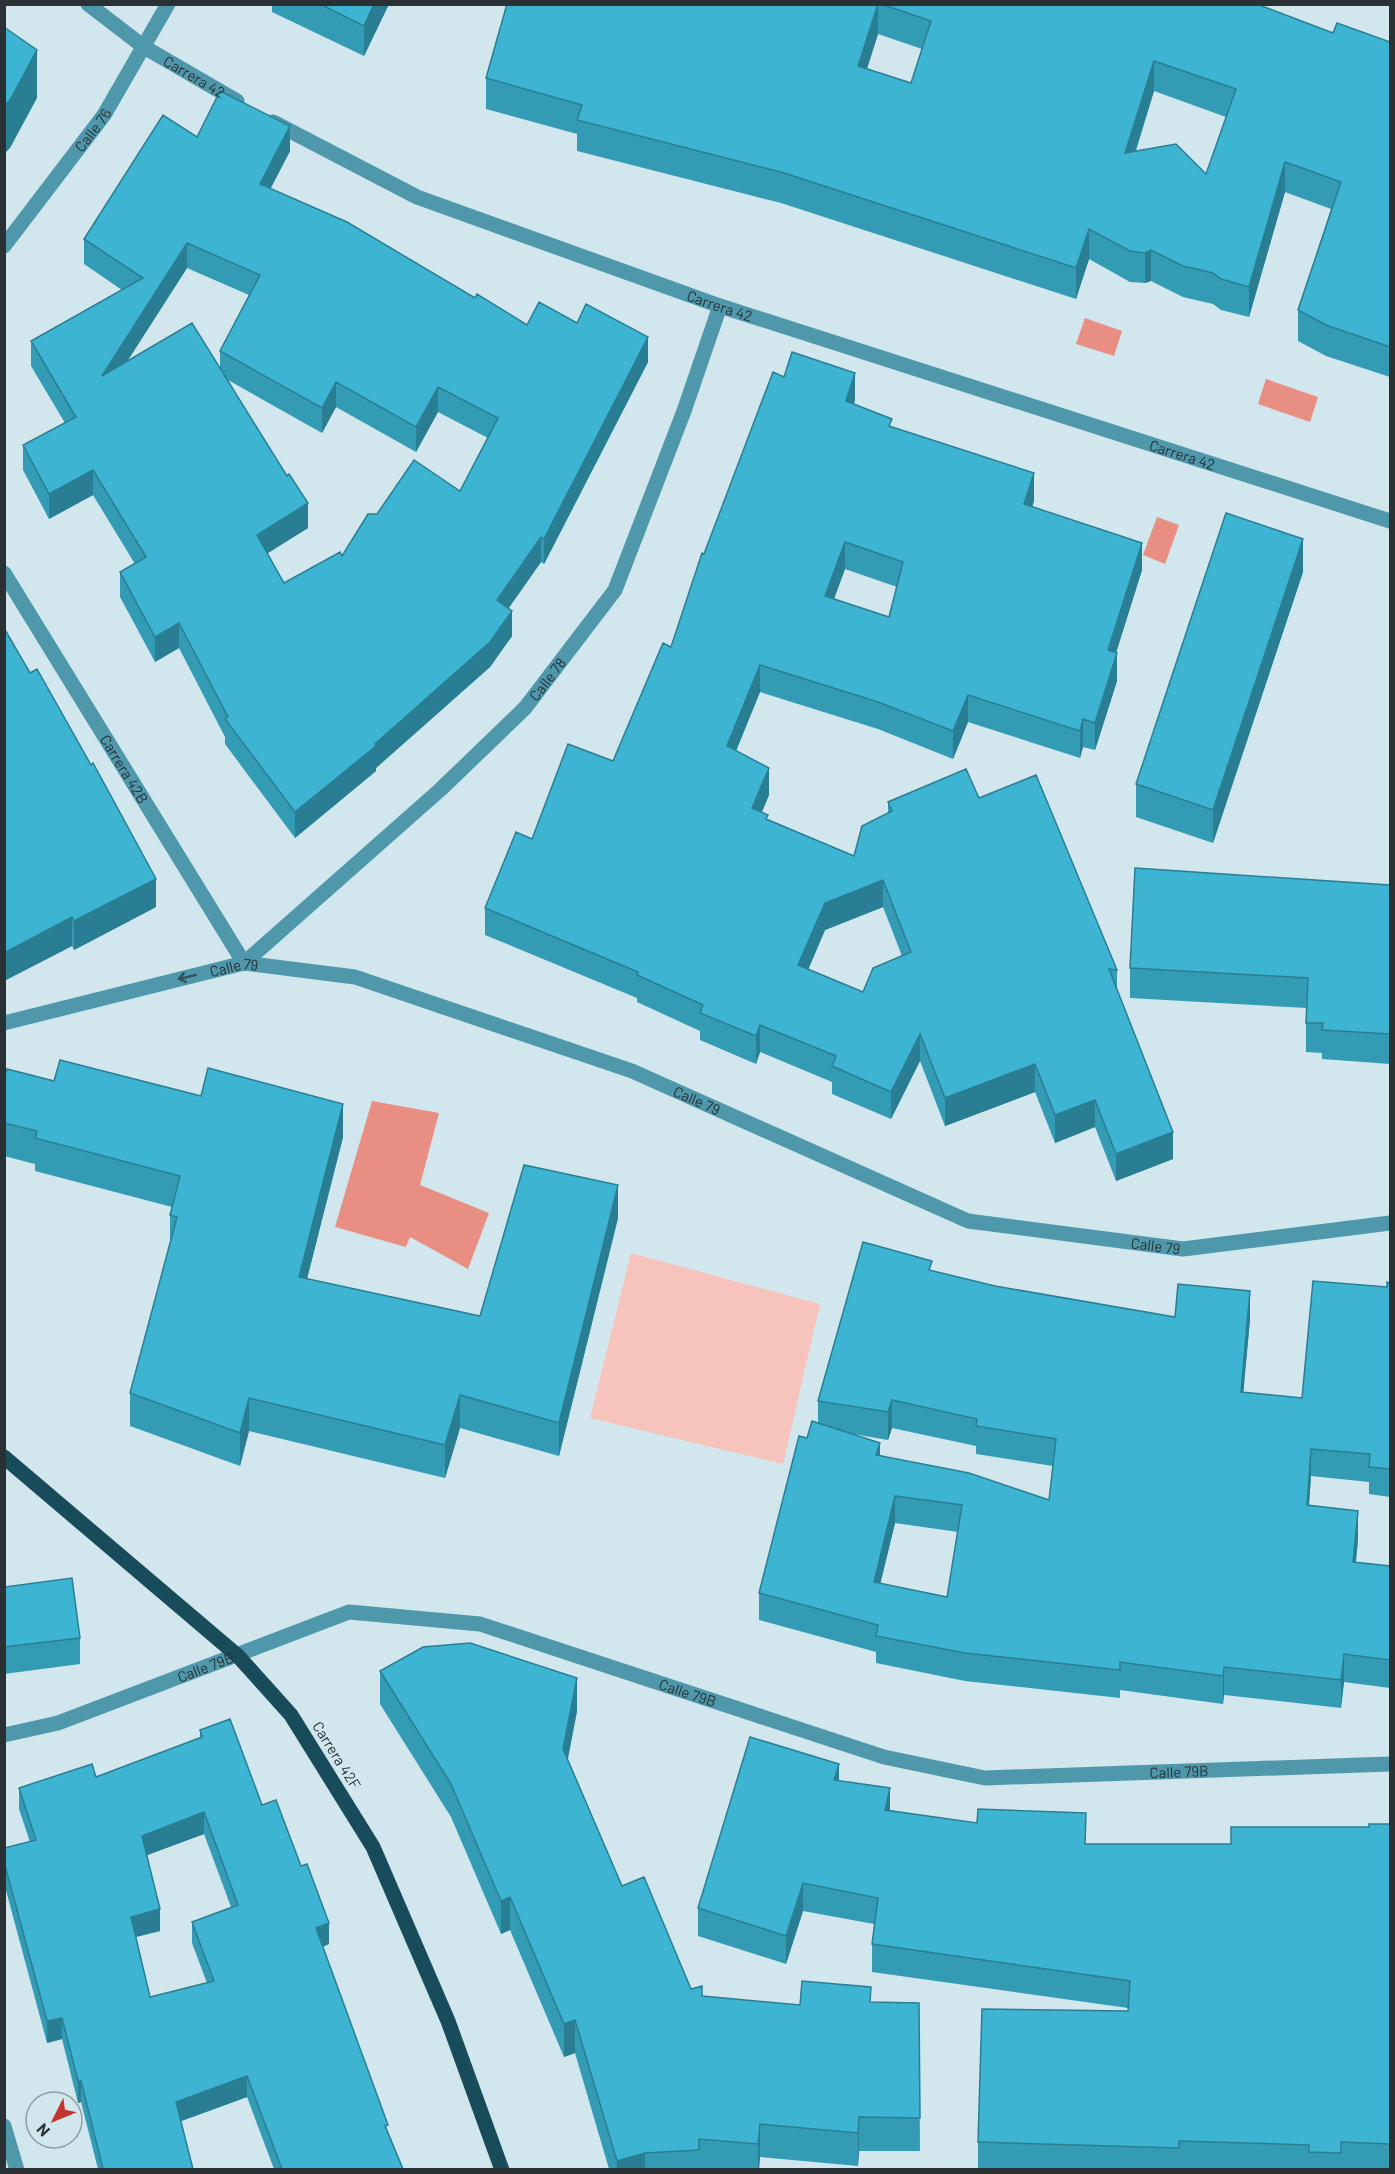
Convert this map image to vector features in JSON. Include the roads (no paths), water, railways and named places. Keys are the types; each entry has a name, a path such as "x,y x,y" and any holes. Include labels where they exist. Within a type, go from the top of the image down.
{"main road":[{"name":"Carrera 42F","path":"4,1457 238,1656 291,1715 373,1846 448,2021 502,2169"}],"street":[{"name":"Carrera 42","path":"88,4 144,47 259,114 417,197 720,306 1390,521"},
{"name":"Calle 76","path":"4,246 104,115 168,4"},
{"name":"Calle 78","path":"244,963 441,789 525,708 615,590 684,411 720,306"},
{"name":"Carrera 42B","path":"4,573 244,963"},
{"name":"Calle 79","path":"4,1023 244,963 355,976 632,1071 968,1221 1183,1249 1390,1223"},
{"name":"Calle 79B","path":"4,1735 58,1723 349,1612 480,1624 884,1757 985,1778 1390,1764"},
{"path":"4,2126 17,2169"}]}
